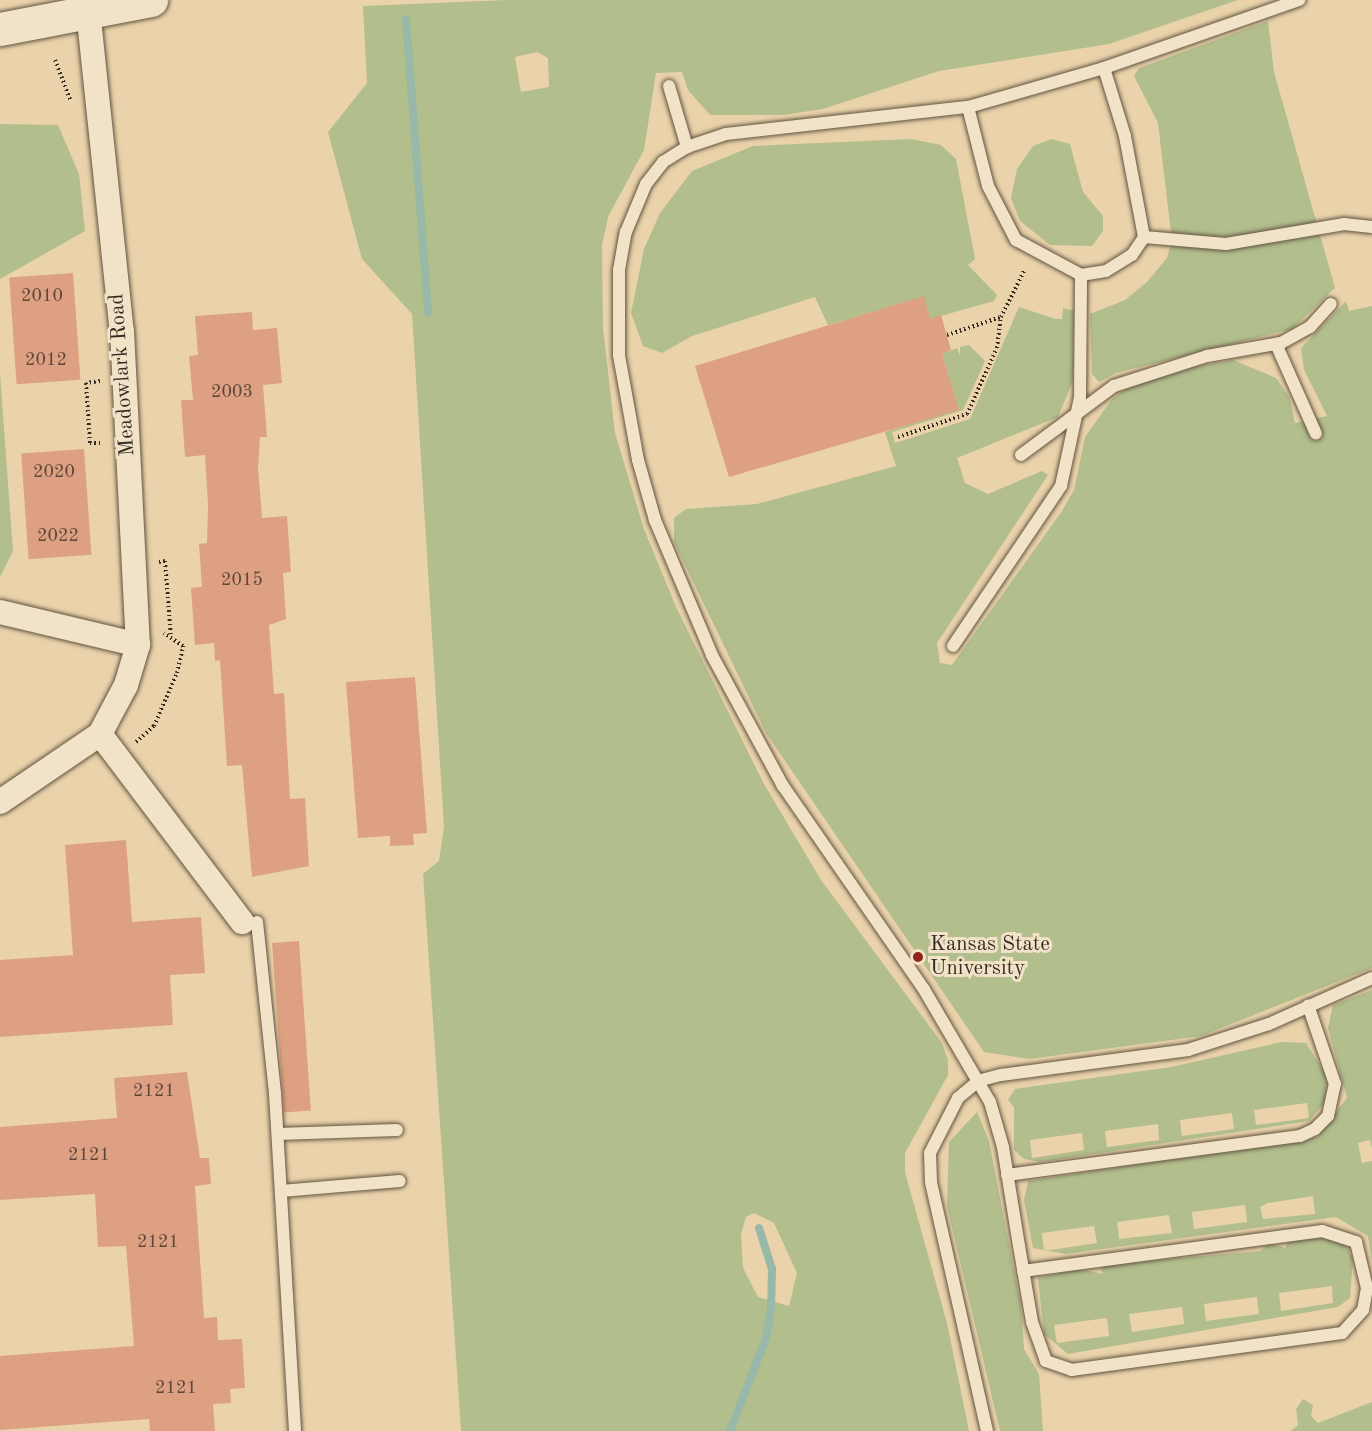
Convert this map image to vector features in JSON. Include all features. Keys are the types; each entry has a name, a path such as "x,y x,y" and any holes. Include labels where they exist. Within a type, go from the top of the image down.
{"main road":[{"path":"0,29 87,5 151,0"}],"street":[{"name":"Meadowlark Road","path":"0,802 100,734 126,685 138,645 122,331 87,5"},
{"path":"0,612 138,645"},
{"path":"100,734 250,922"}],"lane":[{"path":"1023,1271 1322,1231 1356,1242 1367,1288 1363,1310 1342,1333 1072,1370 1046,1361 1039,1348 1023,1271 998,1125 978,1081 923,988 783,786 712,655 655,520 638,460 619,355 619,270 629,221 646,184 663,162 687,147 726,135 968,107 1104,68 1299,0"},
{"path":"968,107 999,216 1016,240 1081,275 1106,271 1132,255 1144,237 1125,136 1104,68"},
{"path":"669,86 687,147"},
{"path":"1144,237 1226,244 1344,224 1372,227"},
{"path":"953,646 1051,506 1069,463 1078,412 1081,275"},
{"path":"1021,455 1093,398 1139,375 1276,344 1300,335 1331,303"},
{"path":"1276,344 1316,434"},
{"path":"250,922 278,1134 295,1431"},
{"path":"987,1431 931,1182 930,1153 958,1098 978,1081 1188,1050 1308,1005 1372,978"},
{"path":"1007,1175 1300,1136 1315,1129 1328,1116 1335,1084 1308,1005"},
{"path":"278,1134 397,1130"},
{"path":"281,1191 400,1181"}],"path":[{"path":"898,437 967,414 1001,338 1001,317 1025,269"},
{"path":"947,335 1001,317"},
{"path":"157,562 165,561 171,637"},
{"path":"132,746 154,726 177,673 183,646 158,630"}],"green space":[{"path":"507,0 1238,0 1109,44 939,71 823,109 783,115 710,115 688,90 682,72 656,73 644,150 608,217 602,245 603,328 615,433 644,529 676,607 764,784 821,880 942,1043 948,1060 948,1075 905,1153 905,1172 947,1323 969,1431 461,1431 423,874 439,861 444,827 412,314 362,259 328,132 367,83 363,6","holes":["537,52 548,58 549,87 521,92 515,57","754,1213 774,1223 797,1273 789,1306 758,1297 743,1268 741,1234 746,1217"]},
{"path":"1268,21 1274,72 1335,288 1292,329 1116,373 1099,382 1092,374 1090,314 1125,300 1147,282 1167,258 1172,241 1158,123 1134,76 1139,68"},
{"path":"0,124 58,125 79,174 85,231 0,279"},
{"path":"911,139 941,145 956,159 975,259 968,265 997,295 994,301 930,319 923,297 828,325 815,297 692,336 662,353 643,346 631,313 644,249 660,213 692,171 753,146"},
{"path":"1051,139 1070,144 1083,192 1103,216 1103,231 1092,246 1050,245 1020,221 1011,198 1017,169 1033,146"},
{"path":"1346,301 1349,311 1372,306 1372,968 1201,1036 1029,1059 984,1052 766,733 674,542 674,518 686,509 757,504 896,466 885,432 958,409 942,354 957,348 960,355 960,347 969,345 985,361 963,410 892,432 895,443 970,419 1019,307 1056,319 1062,319 1063,308 1074,311 1073,381 1058,417 957,458 965,483 988,494 1042,471 1048,475 937,643 940,663 952,665 1062,511 1074,490 1085,437 1112,399 1128,387 1187,368 1233,360 1276,378 1290,398 1295,423 1327,416 1304,370 1301,348"},
{"path":"0,374 13,551 0,577"},
{"path":"1372,990 1372,1148 1370,1140 1358,1143 1362,1163 1372,1161 1372,1262 1368,1236 1336,1217 1066,1254 1047,1251 1097,1243 1094,1226 1042,1233 1044,1250 1033,1248 1024,1200 1028,1181 1317,1137 1347,1098 1328,1028 1333,1005","holes":["1313,1196 1315,1214 1263,1219 1260,1207 1268,1203","1245,1205 1247,1222 1194,1229 1192,1212","1169,1215 1172,1233 1119,1239 1117,1222"]},
{"path":"1282,1042 1306,1043 1326,1075 1327,1100 1309,1121 1041,1162 1024,1159 1014,1150 1014,1107 1008,1100 1015,1089 1171,1067","holes":["1307,1103 1309,1118 1256,1125 1254,1110","1232,1113 1234,1129 1182,1136 1180,1120","1158,1124 1159,1140 1107,1147 1105,1131","1082,1133 1084,1150 1032,1158 1030,1140"]},
{"path":"977,1112 989,1141 1021,1306 1024,1349 1039,1374 1043,1431 1000,1431 947,1206 949,1142"},
{"path":"1318,1234 1344,1241 1353,1259 1350,1298 1338,1307 1068,1354 1044,1334 1038,1278 1080,1269 1103,1274 1100,1267 1122,1263 1260,1251 1270,1243 1285,1248 1289,1240","holes":["1332,1286 1333,1303 1281,1311 1279,1293","1257,1297 1259,1314 1206,1321 1204,1304","1182,1307 1184,1324 1132,1332 1129,1314","1107,1318 1109,1336 1057,1343 1054,1325"]},
{"path":"1303,1399 1313,1405 1311,1416 1318,1423 1372,1402 1372,1431 1291,1431 1298,1425 1296,1409"}],"building":[{"path":"73,273 80,380 17,384 9,277"},
{"path":"924,296 930,319 941,315 951,350 942,354 959,410 729,477 695,366"},
{"path":"252,312 253,330 277,328 282,383 263,385 267,437 260,437 258,468 262,518 287,516 291,572 283,573 286,619 269,625 274,694 284,693 290,799 305,798 309,866 252,877 242,765 227,766 220,660 215,661 214,643 195,645 191,588 202,587 199,544 207,543 208,504 205,455 185,457 181,400 193,400 189,356 198,355 195,316"},
{"path":"84,449 91,555 29,559 21,453"},
{"path":"415,677 427,833 413,834 414,845 390,846 390,836 358,838 346,682"},
{"path":"126,840 132,922 201,917 205,973 170,975 173,1025 0,1037 0,960 73,955 65,845"},
{"path":"299,941 311,1111 284,1112 272,943"},
{"path":"187,1072 200,1158 209,1158 211,1184 195,1186 204,1318 217,1317 218,1340 242,1339 245,1388 230,1389 231,1403 213,1404 215,1431 150,1431 149,1419 0,1430 0,1356 134,1346 126,1246 98,1247 95,1194 0,1200 0,1127 117,1118 114,1078"}],"waterway":[{"path":"406,19 428,313"},
{"path":"730,1431 766,1338 771,1311 772,1269 759,1228"}],"place":[{"name":"Kansas State University","path":"918,957"}]}
